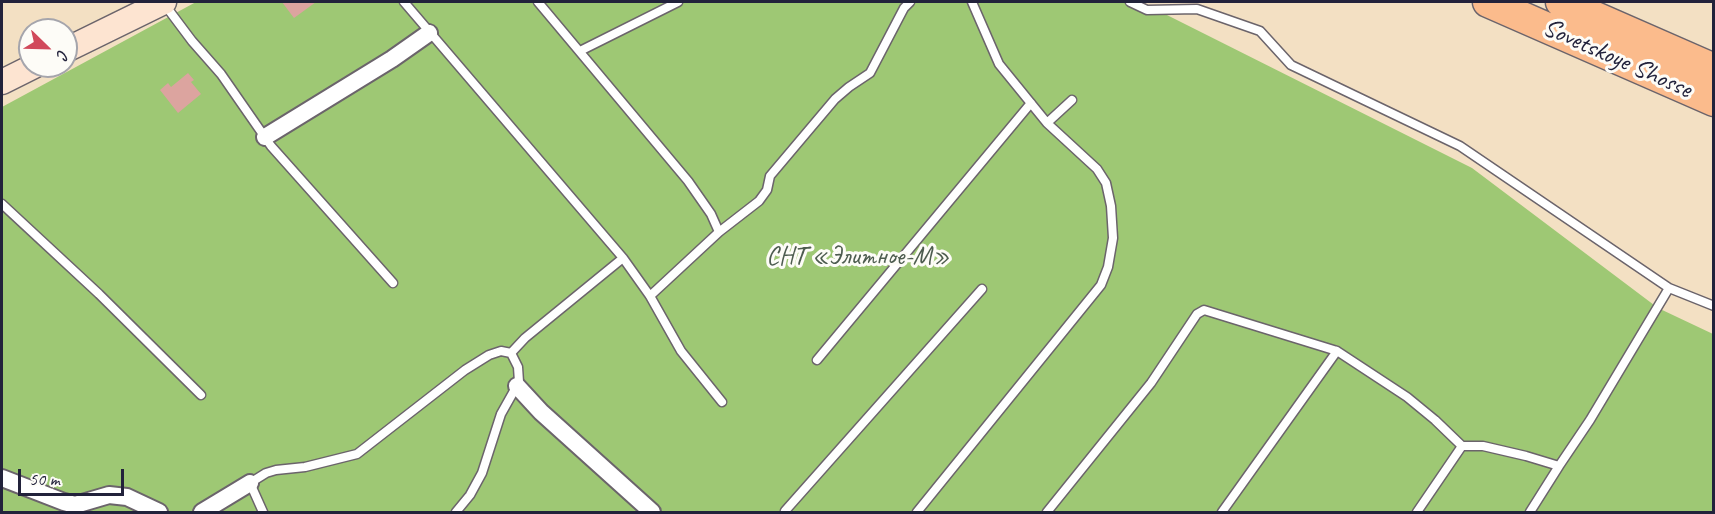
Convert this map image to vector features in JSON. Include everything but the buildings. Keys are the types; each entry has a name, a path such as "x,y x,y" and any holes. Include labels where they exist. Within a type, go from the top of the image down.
{"highway":[{"name":"Sovetskoye Shosse","path":"1488,2 1713,101"},
{"name":"Sovetskoye Shosse","path":"1560,2 1612,18 1713,69"}],"street":[{"path":"78,44 163,2"},
{"path":"265,137 392,59 429,33"},
{"path":"2,82 18,74"},
{"path":"517,386 541,412 652,513"},
{"path":"2,478 75,505 109,495 127,496 159,513"},
{"path":"202,513 250,483"}],"lane":[{"path":"163,2 221,74 271,146 393,283"},
{"path":"404,2 624,258 650,296 681,351 722,402"},
{"path":"538,2 688,180 711,214 719,232"},
{"path":"580,51 678,2"},
{"path":"650,296 719,232 759,201 767,190 770,176 835,99 870,73 904,8 910,2"},
{"path":"917,513 1101,285 1108,267 1113,238 1111,206 1106,183 1097,169 1047,123 999,64 972,2"},
{"path":"1130,2 1147,10 1197,9 1260,31 1291,65 1460,146 1669,288 1713,306"},
{"path":"1047,123 1072,100"},
{"path":"817,360 1031,104"},
{"path":"2,204 99,294 201,396"},
{"path":"511,352 525,338 624,258"},
{"path":"1530,513 1590,420 1669,288"},
{"path":"785,512 982,289"},
{"path":"1047,513 1151,383 1197,314 1204,310 1337,351 1407,397 1462,446 1483,446 1559,466"},
{"path":"263,513 250,483 276,470 305,467 357,454 465,370 489,355 501,351 511,352"},
{"path":"1222,513 1337,351"},
{"path":"456,513 470,495 482,473 501,414 519,382 518,367 511,352"},
{"path":"1417,513 1462,446"}],"green space":[{"name":"СНТ «Элитное-М»","path":"196,2 1141,2 1472,168 1658,308 1713,334 1713,512 2,512 2,107 56,78 78,78 78,66"}]}
